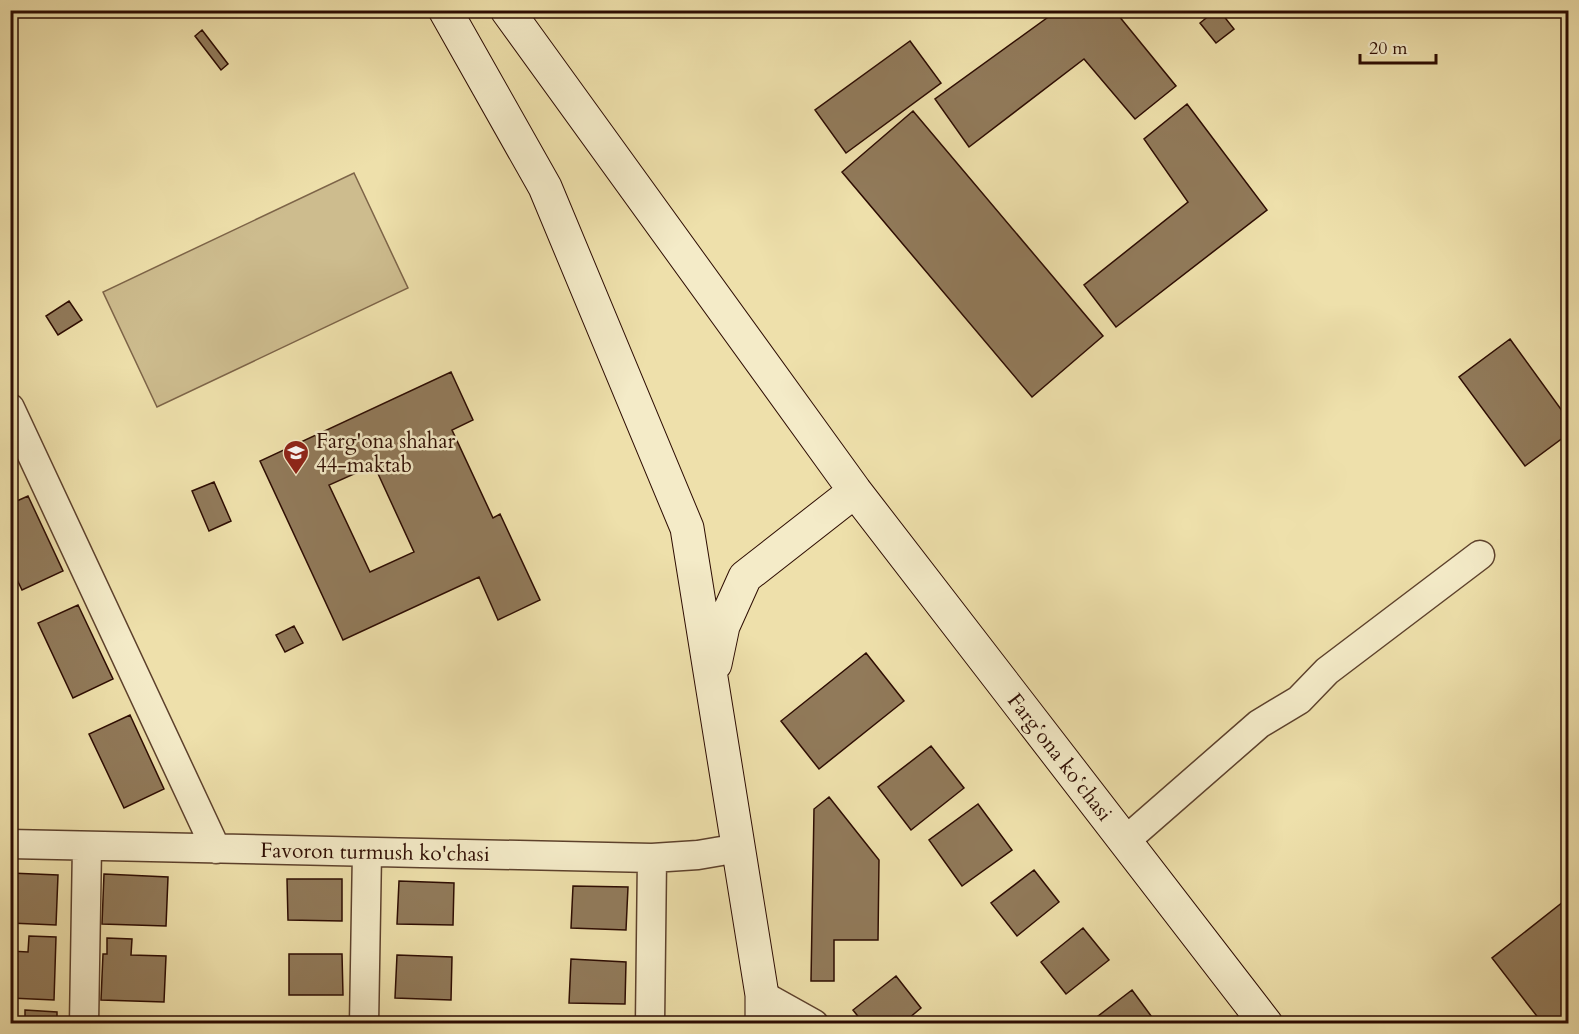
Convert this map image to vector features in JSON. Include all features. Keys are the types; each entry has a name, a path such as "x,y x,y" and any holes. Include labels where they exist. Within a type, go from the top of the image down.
{"street":[{"path":"445,10 545,187 687,528 739,849 762,1009 814,1023"},
{"name":"Fargʻona koʻchasi","path":"507,10 855,491 1266,1023"},
{"path":"10,408 216,849"},
{"path":"711,680 723,626 745,577 855,491"},
{"path":"1125,841 1259,724 1299,699 1327,671 1480,555"},
{"name":"Favoron turmush ko'chasi","path":"10,844 652,858 739,849"},
{"path":"84,1023 87,846"},
{"path":"364,1023 367,852"},
{"path":"650,1023 652,858"}],"shaded area":[{"path":"354,173 408,288 157,407 103,292"}],"building":[{"path":"1058,10 1114,10 1176,86 1135,119 1084,59 969,147 935,99"},
{"path":"1219,10 1234,29 1216,43 1200,23"},
{"path":"202,30 228,64 221,70 195,36"},
{"path":"910,41 941,83 846,153 815,110"},
{"path":"1187,104 1267,210 1116,327 1084,285 1188,202 1144,139"},
{"path":"913,111 1103,336 1032,397 842,172"},
{"path":"69,301 82,320 58,335 46,316"},
{"path":"1510,339 1568,419 1568,434 1525,466 1459,377"},
{"path":"451,372 473,420 452,430 493,518 500,514 540,600 498,620 479,577 343,640 260,461","holes":["374,465 414,552 370,572 329,485"]},
{"path":"214,482 231,521 209,531 192,491"},
{"path":"28,496 63,571 22,590 10,565 10,504"},
{"path":"78,605 113,679 73,698 38,623"},
{"path":"294,626 303,643 285,652 276,635"},
{"path":"866,653 904,701 819,769 781,721"},
{"path":"130,715 164,789 124,808 89,734"},
{"path":"931,746 964,788 911,830 878,787"},
{"path":"829,797 879,860 878,940 834,940 834,981 811,981 814,809"},
{"path":"978,804 1012,850 962,886 929,840"},
{"path":"1034,870 1059,902 1017,936 991,903"},
{"path":"10,873 58,875 56,925 10,923"},
{"path":"104,874 168,877 166,926 102,924"},
{"path":"287,879 342,879 342,921 288,920"},
{"path":"399,881 454,883 453,925 397,924"},
{"path":"573,886 628,887 626,930 571,928"},
{"path":"1568,898 1568,1015 1557,1024 1543,1024 1492,958"},
{"path":"1083,928 1109,960 1066,994 1041,962"},
{"path":"29,936 56,937 54,1000 10,998 10,951 28,952"},
{"path":"107,938 132,939 131,955 166,956 164,1002 101,1000 103,954 107,954"},
{"path":"289,954 342,954 343,995 289,995"},
{"path":"397,955 452,957 451,1000 395,998"},
{"path":"571,959 626,962 625,1004 569,1003"},
{"path":"896,976 921,1008 902,1024 864,1024 853,1010"},
{"path":"1132,990 1157,1024 1089,1024 1089,1023"},
{"path":"25,1010 57,1012 57,1024 25,1024"}],"place":[{"name":"Farg'ona shahar 44-maktab","path":"296,476"}]}
